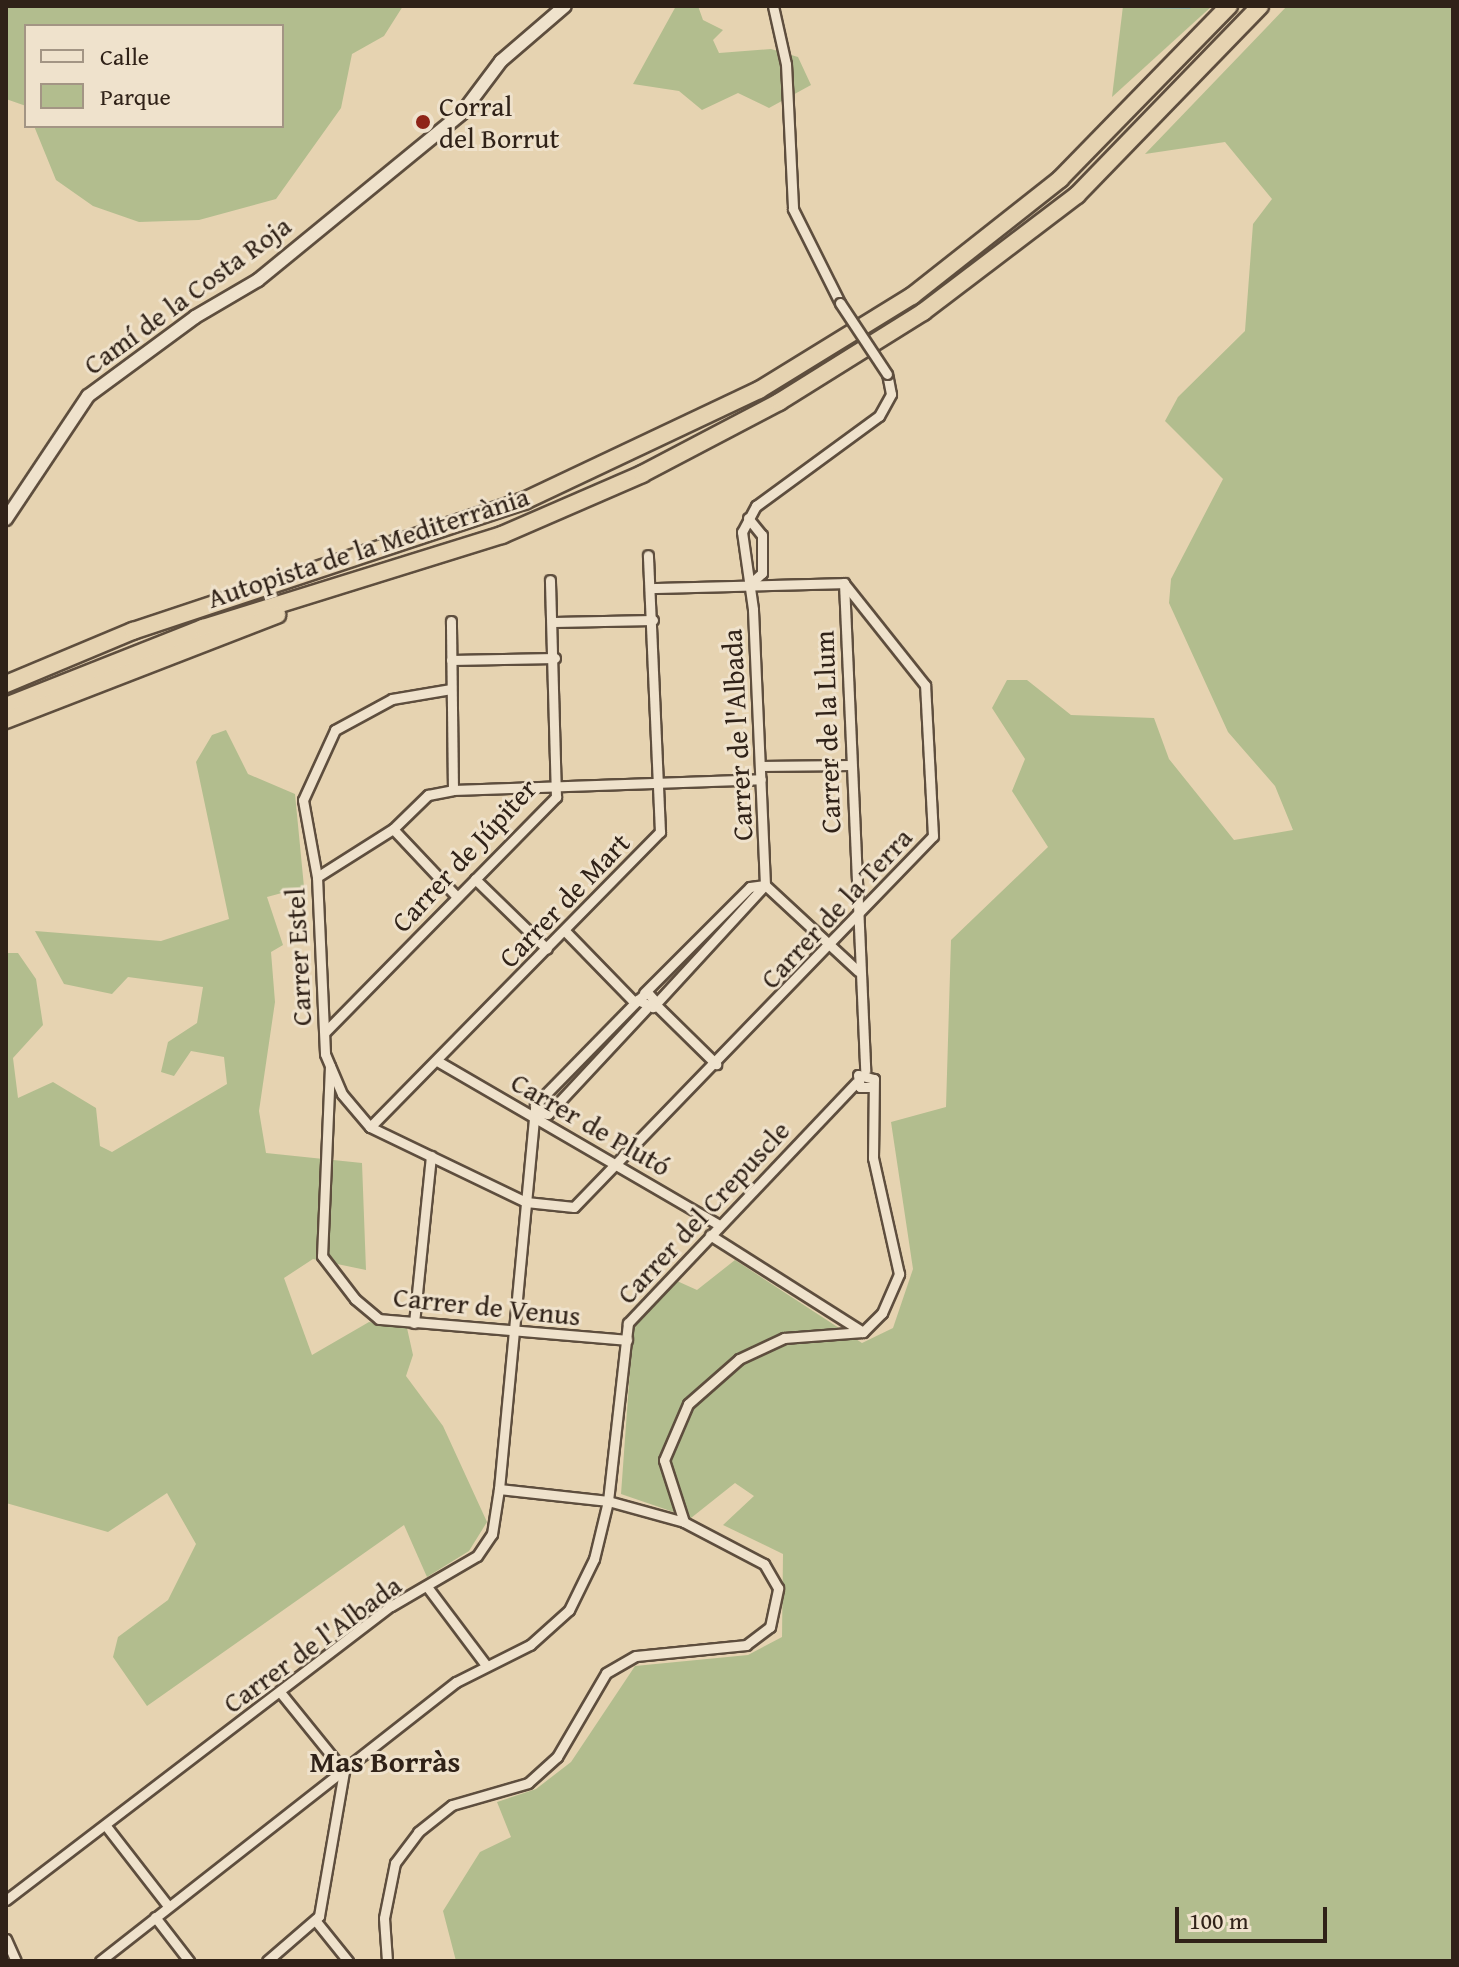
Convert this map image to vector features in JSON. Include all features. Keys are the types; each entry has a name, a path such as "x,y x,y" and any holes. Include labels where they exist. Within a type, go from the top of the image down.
{"highway":[{"name":"Autopista de la Mediterrània","path":"6,684 133,631 524,501 781,378 912,296 1060,179 1229,6"},
{"name":"Autopista de la Mediterrània","path":"6,706 191,632 353,585 502,535 642,474 863,351 1077,195 1260,6"},
{"path":"6,720 353,585"},
{"path":"6,671 133,631"}],"street":[{"name":"Camí de la Costa Roja","path":"6,519 88,396 195,317 258,280 462,113 501,61 565,6"},
{"path":"748,518 879,416 891,394 887,374 840,303 793,209 786,64 773,6"},
{"name":"Carrer de l'Albada","path":"6,1900 391,1606 428,1588 477,1556 492,1534 516,1333 526,1202 538,1116 535,1105 750,887 765,885 751,583 742,573 748,518"},
{"name":"Carrer de l'Albada","path":"748,518 762,535 762,573 751,583"},
{"name":"Carrer de Mart","path":"370,1127 439,1062 660,832 648,555"},
{"name":"Carrer de Júpiter","path":"325,1032 556,797 555,658 550,580"},
{"path":"651,588 751,583 844,583"},
{"name":"Carrer de la Llum","path":"844,583 855,922 865,1071 871,1087 873,1158 899,1274 882,1313 863,1332"},
{"name":"Carrer de la Terra","path":"526,1202 574,1207 831,948 933,836 925,685 844,583"},
{"path":"554,622 653,620"},
{"path":"451,621 453,790"},
{"path":"451,660 555,658"},
{"name":"Carrer Estel","path":"370,1127 330,1064 325,1032 317,877 303,800 335,730 392,699 451,689"},
{"path":"760,766 851,765"},
{"path":"317,877 393,829 428,795 453,790 761,779"},
{"path":"393,829 457,897"},
{"path":"475,879 547,949"},
{"path":"538,1116 548,1114 765,885 858,971"},
{"path":"565,931 716,1064"},
{"path":"639,999 652,1005"},
{"name":"Carrer de Plutó","path":"439,1062 538,1116 719,1225"},
{"name":"Carrer de Venus","path":"330,1064 322,1256 379,1319 627,1340"},
{"name":"Carrer del Crepuscle","path":"100,1961 485,1664 530,1645 569,1610 594,1559 608,1501 628,1323 865,1071"},
{"path":"856,1083 871,1087"},
{"path":"370,1127 526,1202"},
{"path":"414,1323 431,1156"},
{"path":"710,1235 863,1332"},
{"path":"684,1522 664,1460 688,1404 739,1359 784,1338 863,1332"},
{"path":"387,1961 384,1918 395,1863 418,1832 452,1805 528,1783 557,1757 606,1673 636,1656 746,1645 770,1627 778,1588 764,1564 684,1522 608,1501 499,1489"},
{"path":"428,1588 485,1664"},
{"path":"267,1961 315,1920 344,1771 280,1692"},
{"path":"106,1826 168,1906"},
{"path":"155,1917 189,1961"},
{"path":"315,1920 348,1961"},
{"path":"6,1939 16,1961"}],"green space":[{"path":"6,6 403,6 384,36 352,54 341,108 276,199 199,220 139,222 93,206 56,180 35,128 284,128 284,24 24,24 24,105 6,99"},
{"path":"676,6 698,6 703,20 723,30 713,40 719,53 771,49 798,57 811,85 769,108 738,93 702,110 679,91 633,84"},
{"path":"1123,6 1212,6 1112,97"},
{"path":"1287,6 1453,6 1453,1961 456,1961 443,1911 480,1852 511,1837 497,1802 536,1789 571,1762 635,1666 748,1655 782,1637 783,1554 723,1525 754,1496 735,1483 691,1518 621,1494 633,1328 677,1281 697,1290 735,1260 862,1343 893,1328 913,1269 891,1122 946,1107 951,940 1048,847 1012,791 1025,759 992,708 1007,680 1027,680 1071,715 1154,718 1169,759 1234,840 1293,830 1275,786 1228,732 1169,603 1171,579 1223,479 1165,421 1178,397 1245,331 1253,224 1272,199 1225,142 1145,154"},
{"path":"226,730 248,774 295,794 304,887 267,897 283,945 271,952 275,1002 259,1111 266,1153 362,1163 366,1270 313,1259 284,1278 312,1355 369,1322 407,1328 413,1355 406,1376 443,1426 487,1522 469,1551 427,1577 404,1525 147,1706 113,1657 118,1637 168,1600 196,1544 167,1493 108,1532 6,1503 6,953 18,953 36,979 43,1025 13,1058 18,1098 53,1082 96,1108 100,1146 112,1152 227,1084 224,1057 191,1051 174,1076 161,1072 168,1042 197,1023 203,987 128,977 112,994 64,984 35,931 161,941 229,919 196,762 212,735"}],"waterway":[{"path":"1142,6 1189,7"}],"place":[{"name":"Corral del Borrut","path":"423,122"}],"district":[{"name":"Mas Borràs","path":"385,1761"}]}
